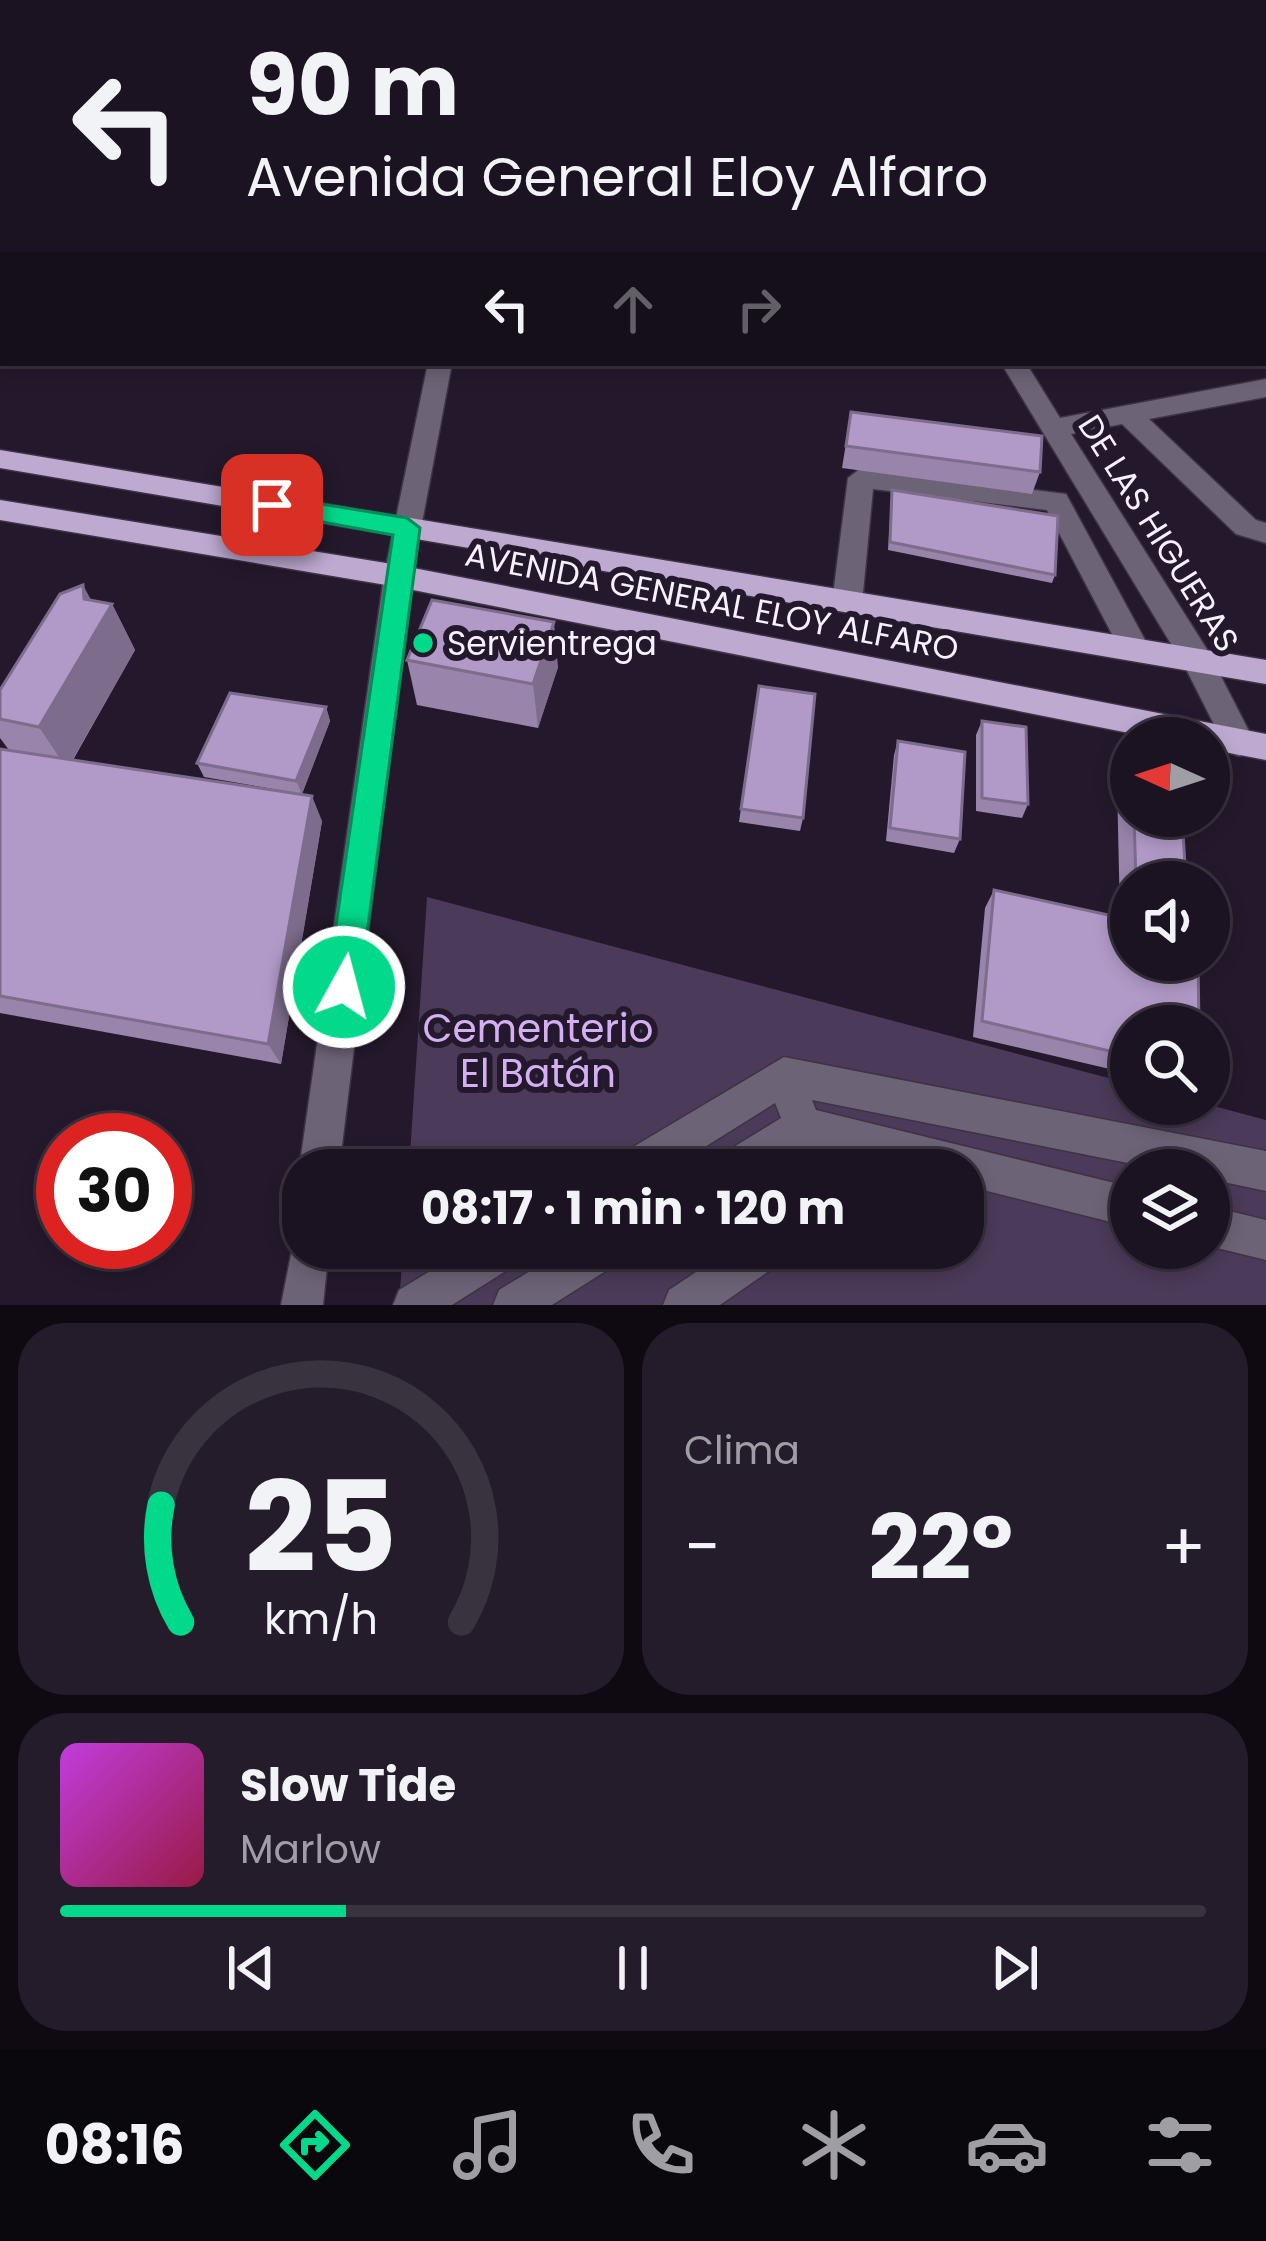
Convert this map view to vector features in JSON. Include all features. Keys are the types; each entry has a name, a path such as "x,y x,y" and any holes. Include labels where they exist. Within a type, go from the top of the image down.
{"main road":[{"name":"AVENIDA GENERAL ELOY ALFARO","path":"0,459 1266,672"},
{"name":"AVENIDA GENERAL ELOY ALFARO","path":"0,510 398,576 1253,745"}],"street":[{"path":"323,1149 398,576 439,366"},
{"name":"DE LAS HIGUERAS","path":"1015,366 1253,745"},
{"path":"1052,429 1266,388"},
{"path":"1127,414 1246,526 1266,533"},
{"path":"847,603 861,478 1056,501 1093,497"},
{"path":"1056,501 1136,651"},
{"path":"784,1076 812,1149"},
{"path":"666,1149 784,1076 1266,1171"},
{"path":"766,1149 803,1126 1110,1202"},
{"path":"1230,1231 1266,1240"},
{"path":"302,1305 306,1269"},
{"path":"414,1305 472,1269"},
{"path":"514,1305 572,1269"},
{"path":"684,1305 737,1269"}],"green space":[{"name":"Cementerio El Batán","path":"427,897 1110,1078 1110,1125 1230,1125 1230,1110 1266,1120 1266,1305 399,1305 402,1269 984,1269 984,1149 410,1149"}],"building":[{"path":"851,412 1042,436 1040,472 846,446"},
{"path":"892,490 1058,516 1055,575 890,542"},
{"path":"83,585 84,599 112,604 39,727 0,719 0,690 60,594"},
{"path":"432,600 554,622 533,684 407,660"},
{"path":"759,686 815,694 803,818 741,809"},
{"path":"230,693 326,707 296,781 197,763"},
{"path":"982,721 1026,727 1028,804 982,798"},
{"path":"898,741 965,752 960,839 890,828"},
{"path":"0,749 312,796 268,1044 0,996"},
{"path":"1135,837 1183,837 1185,861 1135,861"},
{"path":"994,890 1110,915 1110,981 1198,981 1199,1005 1110,1005 1110,1051 982,1021"}],"place":[{"name":"Servientrega","path":"423,643"}],"route":[{"path":"272,505 407,528 344,987"}]}
